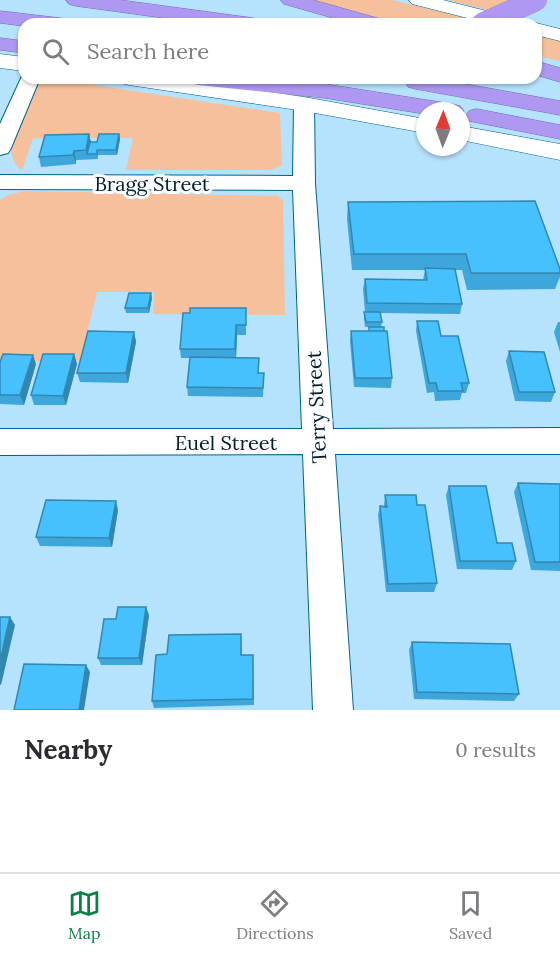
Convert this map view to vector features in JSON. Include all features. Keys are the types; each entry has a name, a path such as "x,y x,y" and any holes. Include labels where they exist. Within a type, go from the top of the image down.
{"highway":[{"path":"76,0 209,18"},
{"path":"291,0 355,18"},
{"path":"496,18 536,0"},
{"path":"0,17 18,19"},
{"path":"0,44 18,46"},
{"path":"542,71 560,75"},
{"path":"262,84 325,90 416,105"},
{"path":"430,84 560,108"},
{"path":"470,115 560,132"}],"main road":[{"path":"422,0 492,18"},
{"path":"542,30 560,35"},
{"path":"0,61 18,63"},
{"path":"169,84 304,104 416,124"},
{"path":"470,135 560,152"}],"street":[{"path":"0,148 27,84"},
{"name":"Terry Street","path":"304,104 304,183 333,710"},
{"name":"Bragg Street","path":"0,182 304,183"},
{"name":"Euel Street","path":"0,442 560,441"}],"shaded area":[{"path":"303,0 391,0 468,18 366,18"},
{"path":"448,0 521,0 495,12"},
{"path":"542,36 560,40 560,61 542,57"},
{"path":"39,84 88,84 280,113 282,165 272,170 126,170 133,138 33,138 22,170 13,160 11,146 34,87"},
{"path":"24,191 278,196 283,201 285,315 153,314 154,292 97,292 80,361 0,362 0,200 8,195"}],"building":[{"path":"89,134 86,150 74,151 73,155 39,157 45,135"},
{"path":"99,134 119,134 116,150 97,150 97,154 87,154 90,142 97,142"},
{"path":"535,201 560,273 471,273 466,254 354,254 348,202"},
{"path":"425,268 455,269 462,304 367,303 365,279 427,280"},
{"path":"129,293 151,293 148,308 125,308"},
{"path":"190,308 246,308 246,325 236,325 235,349 180,349 183,313 190,313"},
{"path":"364,312 380,312 382,322 366,322"},
{"path":"417,321 438,321 441,336 458,336 469,383 461,383 463,391 438,391 436,383 429,383"},
{"path":"369,327 384,327 384,331 369,331"},
{"path":"88,331 134,332 126,373 77,373"},
{"path":"351,331 387,331 392,378 355,378"},
{"path":"509,351 544,352 555,392 519,392"},
{"path":"3,354 33,355 20,395 0,395 0,362"},
{"path":"43,354 74,354 63,396 31,395"},
{"path":"190,357 259,358 258,373 264,373 263,388 187,387"},
{"path":"518,483 560,484 560,562 535,562"},
{"path":"449,486 486,486 497,543 512,543 516,561 460,561"},
{"path":"385,495 416,495 417,505 425,505 437,583 388,584 380,506 387,507"},
{"path":"46,500 116,501 109,538 36,537"},
{"path":"118,607 146,607 139,658 98,658 104,619 116,619"},
{"path":"0,617 10,617 0,661"},
{"path":"241,634 241,655 253,655 253,699 152,701 156,655 167,654 169,635"},
{"path":"412,642 510,644 519,694 417,692"},
{"path":"24,664 86,665 79,710 14,710"}]}
